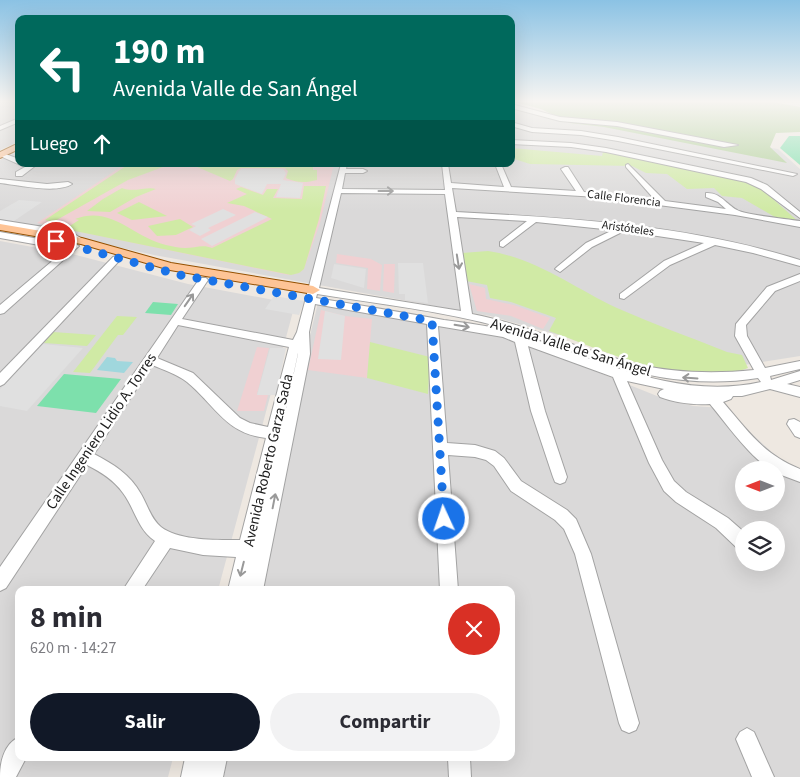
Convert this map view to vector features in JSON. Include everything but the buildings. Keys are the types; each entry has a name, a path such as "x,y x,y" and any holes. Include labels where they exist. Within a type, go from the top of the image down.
{"main road":[{"path":"2,154 15,148"},
{"path":"0,225 170,266 312,295"},
{"path":"0,231 75,244 116,259 203,280 312,295"}],"street":[{"path":"556,138 559,145"},
{"path":"614,138 793,174"},
{"path":"690,138 724,146 736,146"},
{"path":"515,142 619,152 748,180 764,186 800,216"},
{"path":"2,154 15,161"},
{"path":"628,166 662,202"},
{"path":"19,174 30,167"},
{"path":"343,167 363,171"},
{"name":"Avenida Roberto Garza Sada","path":"239,586 256,549 301,341 343,167"},
{"path":"444,167 467,317"},
{"path":"499,167 508,188"},
{"path":"783,167 800,180"},
{"path":"565,169 580,193"},
{"path":"0,181 47,186 68,184"},
{"name":"Calle Florencia","path":"337,191 508,188 580,193 662,202 800,224"},
{"path":"709,195 721,200 735,213"},
{"name":"Aristóteles","path":"452,214 625,227 715,241 763,251 800,263"},
{"path":"503,244 535,219"},
{"path":"560,269 589,245 625,227"},
{"path":"0,235 45,243 75,244"},
{"path":"624,296 667,263 715,241"},
{"path":"0,311 75,244"},
{"path":"0,381 116,259"},
{"path":"800,276 772,290 741,324 741,336 771,381 800,392"},
{"name":"Calle Ingeniero Lidio A. Torres","path":"0,582 148,359 203,280"},
{"name":"Avenida Valle de San Ángel","path":"312,295 467,317 520,329 613,362 648,371 692,378 738,376 771,381 800,365"},
{"name":"Avenida Valle de San Ángel","path":"312,295 520,339 618,374 642,388 688,399 746,390 771,381 800,375"},
{"path":"0,298 12,300"},
{"path":"174,321 301,341"},
{"path":"432,321 448,586"},
{"path":"520,339 538,412 560,477"},
{"name":"Avenida Roberto Garza Sada","path":"254,586 256,549 274,433 301,341"},
{"path":"148,359 191,379 218,408 237,423 258,432 274,433"},
{"path":"618,374 656,464 669,486 681,497 722,524 735,536"},
{"path":"738,376 746,390"},
{"path":"710,396 760,454 781,468 800,476"},
{"path":"440,448 474,451 490,455 498,462 516,486 561,515 570,524 583,554 629,723"},
{"path":"84,456 117,475 132,491 148,524 155,532 166,539 194,545 256,549"},
{"path":"135,586 166,539"},
{"path":"747,739 763,777"},
{"path":"4,777 15,756"},
{"path":"192,777 195,761"},
{"path":"212,777 215,761"},
{"path":"459,761 460,777"}],"shaded area":[{"path":"0,138 15,138 15,143 0,150"},
{"path":"515,138 708,138 778,149 800,169 800,356 706,371 656,362 490,316 154,255 0,221 0,160 15,153 15,167 515,167"},
{"path":"121,167 333,167 320,223 304,269 299,273 288,275 37,223"},
{"path":"242,169 283,169 286,173 283,180 303,183 300,198 276,197 281,184 267,184 262,194 235,184 235,179"},
{"path":"19,200 42,202 14,221 0,219 0,211"},
{"path":"223,209 236,215 208,228 211,230 200,236 189,230 196,226 191,224"},
{"path":"255,212 268,217 212,246 201,239"},
{"path":"0,241 76,255 188,284 295,304 219,586 15,586 15,761 172,761 168,777 0,777"},
{"path":"337,254 371,259 382,265 380,291 367,289 368,268 336,263"},
{"path":"398,263 423,263 428,303 405,300 405,294 399,294"},
{"path":"334,264 366,269 364,288 331,278"},
{"path":"384,264 395,264 394,293 383,291"},
{"path":"469,284 485,288 486,299 514,305 550,318 543,329 511,316 477,311"},
{"path":"274,296 304,301 299,315 265,309"},
{"path":"318,303 505,335 657,396 693,406 723,408 782,461 735,461 735,511 785,511 785,464 800,473 800,777 201,777 205,761 515,761 515,586 248,586"},
{"path":"321,310 345,316 372,319 367,378 308,370"},
{"path":"325,311 345,316 341,360 318,359"},
{"path":"43,344 83,348 27,411 0,406 0,389"},
{"path":"257,347 269,348 257,394 268,395 264,411 237,411"},
{"path":"270,348 286,348 276,395 257,395"}],"green space":[{"path":"661,138 774,138 770,147 787,163"},
{"path":"787,138 800,138 800,165 780,148"},
{"path":"515,148 602,156 603,152 618,154 755,183 800,223 780,220 742,198 722,196 714,188 687,189 667,174 646,173 632,166 530,164 515,159"},
{"path":"124,167 163,167 128,180 53,222 45,220"},
{"path":"197,167 313,167 313,170 317,170 317,180 301,182 286,178 288,171 285,168 241,168 237,170 230,181"},
{"path":"304,186 326,186 319,219 304,269 299,273 291,275 65,229 79,220 75,219 100,216 111,219 143,236 166,245 183,248 202,246 212,248 272,219 244,206 227,203 247,194 236,189 241,187 263,195 267,189 278,189 273,198 302,199"},
{"path":"122,188 131,190 156,189 136,197 110,212 87,211 103,199"},
{"path":"139,202 167,216 132,220 117,213"},
{"path":"180,219 193,227 176,235 157,236 148,226"},
{"path":"488,251 522,260 617,308 727,352 742,355 748,368 722,375 697,375 675,372 632,361 549,331 556,318 511,302 490,298 487,285 466,281 462,253"},
{"path":"153,302 178,304 171,315 145,313"},
{"path":"117,316 137,317 123,335 118,335 90,373 73,372"},
{"path":"53,332 96,335 87,346 44,343"},
{"path":"370,342 430,357 428,394 367,378"},
{"path":"64,374 121,379 96,413 37,406"}],"water":[{"path":"107,357 115,358 117,361 133,362 124,373 97,370"}],"route":[{"path":"56,241 132,264 180,275 432,321 444,519"}]}
